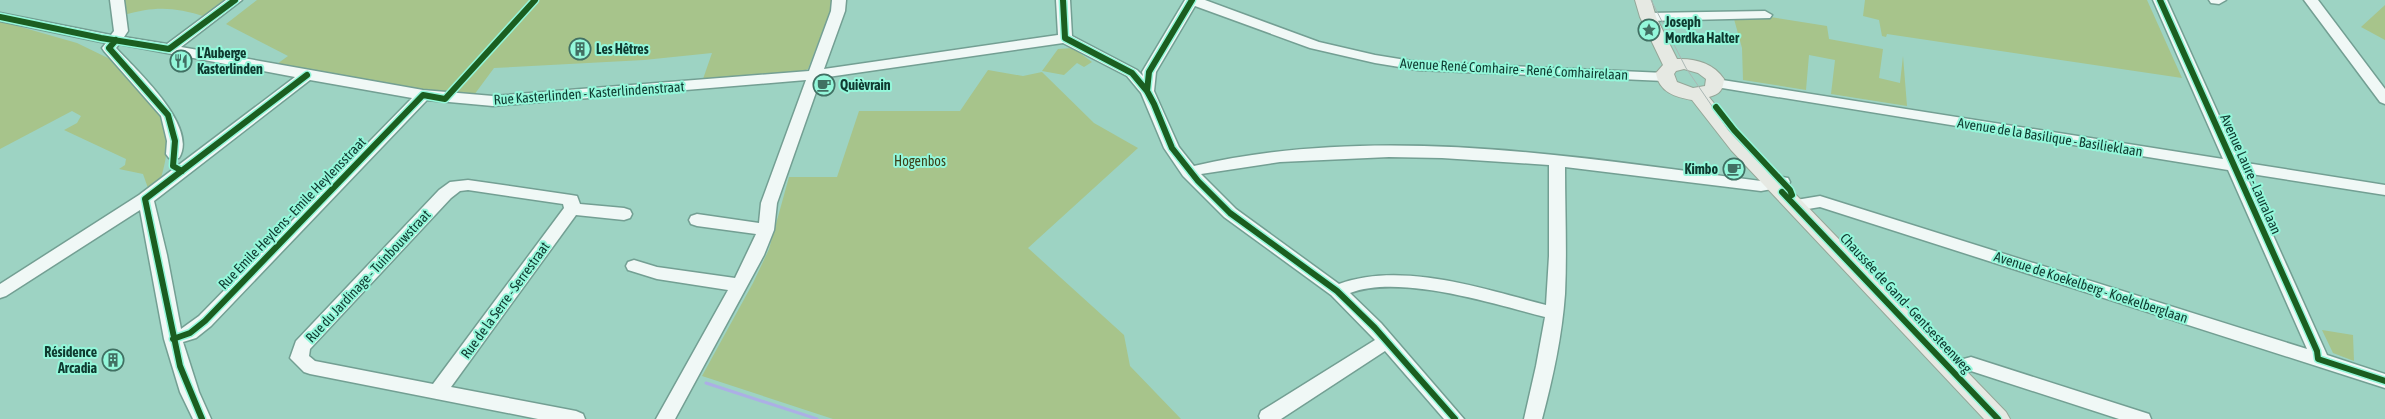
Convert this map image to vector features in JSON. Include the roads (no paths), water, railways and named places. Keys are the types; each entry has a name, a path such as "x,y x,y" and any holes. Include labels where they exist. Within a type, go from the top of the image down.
{"main road":[{"path":"1643,0 1653,11 1673,69 1675,88 1706,90"},
{"name":"Chaussée de Gand - Gentsesteenweg","path":"1673,69 1696,66 1706,70 1713,76 1706,90 1725,131 1778,183 1998,419"}],"street":[{"path":"117,0 121,32 109,48 168,115 175,141 174,154"},
{"path":"169,49 235,0"},
{"path":"665,419 756,255 766,230 769,202 838,11 839,0"},
{"path":"1063,0 1065,38 1132,73 1147,91 1172,148 1189,172 1230,213 1337,291 1455,419"},
{"path":"1147,91 1149,72 1192,0"},
{"name":"Avenue René Comhaire - René Comhairelaan","path":"1192,0 1315,45 1375,59 1418,66 1673,69"},
{"name":"Avenue Laure - Lauralaan","path":"2160,0 2317,351 2318,359"},
{"path":"2311,0 2385,99"},
{"path":"1653,11 1765,16"},
{"name":"Rue Kasterlinden - Kasterlindenstraat","path":"0,17 116,40 424,95 493,101 814,75 1065,38"},
{"path":"1132,73 1149,72"},
{"path":"0,292 146,199 307,75"},
{"name":"Avenue de la Basilique - Basilieklaan","path":"1706,90 2234,166 2385,190"},
{"name":"Rue Emile Heylens - Emile Heylensstraat","path":"173,339 190,332 205,321 424,95"},
{"path":"1189,172 1228,164 1299,155 1417,151 1491,154 1558,160 1761,186 1778,183"},
{"path":"1533,419 1549,350 1554,314 1558,264 1558,160"},
{"name":"Rue du Jardinage - Tuinbouwstraat","path":"576,419 310,367 299,358 302,346 445,194 456,186 468,185 571,200 572,209 624,214"},
{"path":"146,199 151,217 173,339 184,378 202,419"},
{"name":"Avenue de Koekelberg - Koekelberglaan","path":"1796,204 1820,201 2385,380"},
{"name":"Rue de la Serre - Serrestraat","path":"438,391 572,209"},
{"path":"696,220 766,230"},
{"path":"634,266 657,273 740,285"},
{"path":"1337,291 1354,284 1379,281 1418,283 1554,314"},
{"path":"1270,417 1386,342"},
{"path":"1951,369 1971,364 2142,419"}],"waterway":[{"path":"706,383 817,419"}],"tram line":[{"path":"1651,0 1686,68 1729,131 2002,419"}],"place":[{"name":"Joseph Mordka Halter","path":"1649,30"},
{"name":"Les Hêtres","path":"580,49"},
{"name":"L'Auberge Kasterlinden","path":"181,61"},
{"name":"Quièvrain","path":"824,85"},
{"name":"Kimbo","path":"1734,169"},
{"name":"Résidence Arcadia","path":"113,360"}],"park label":[{"name":"Hogenbos","path":"920,161"}]}
